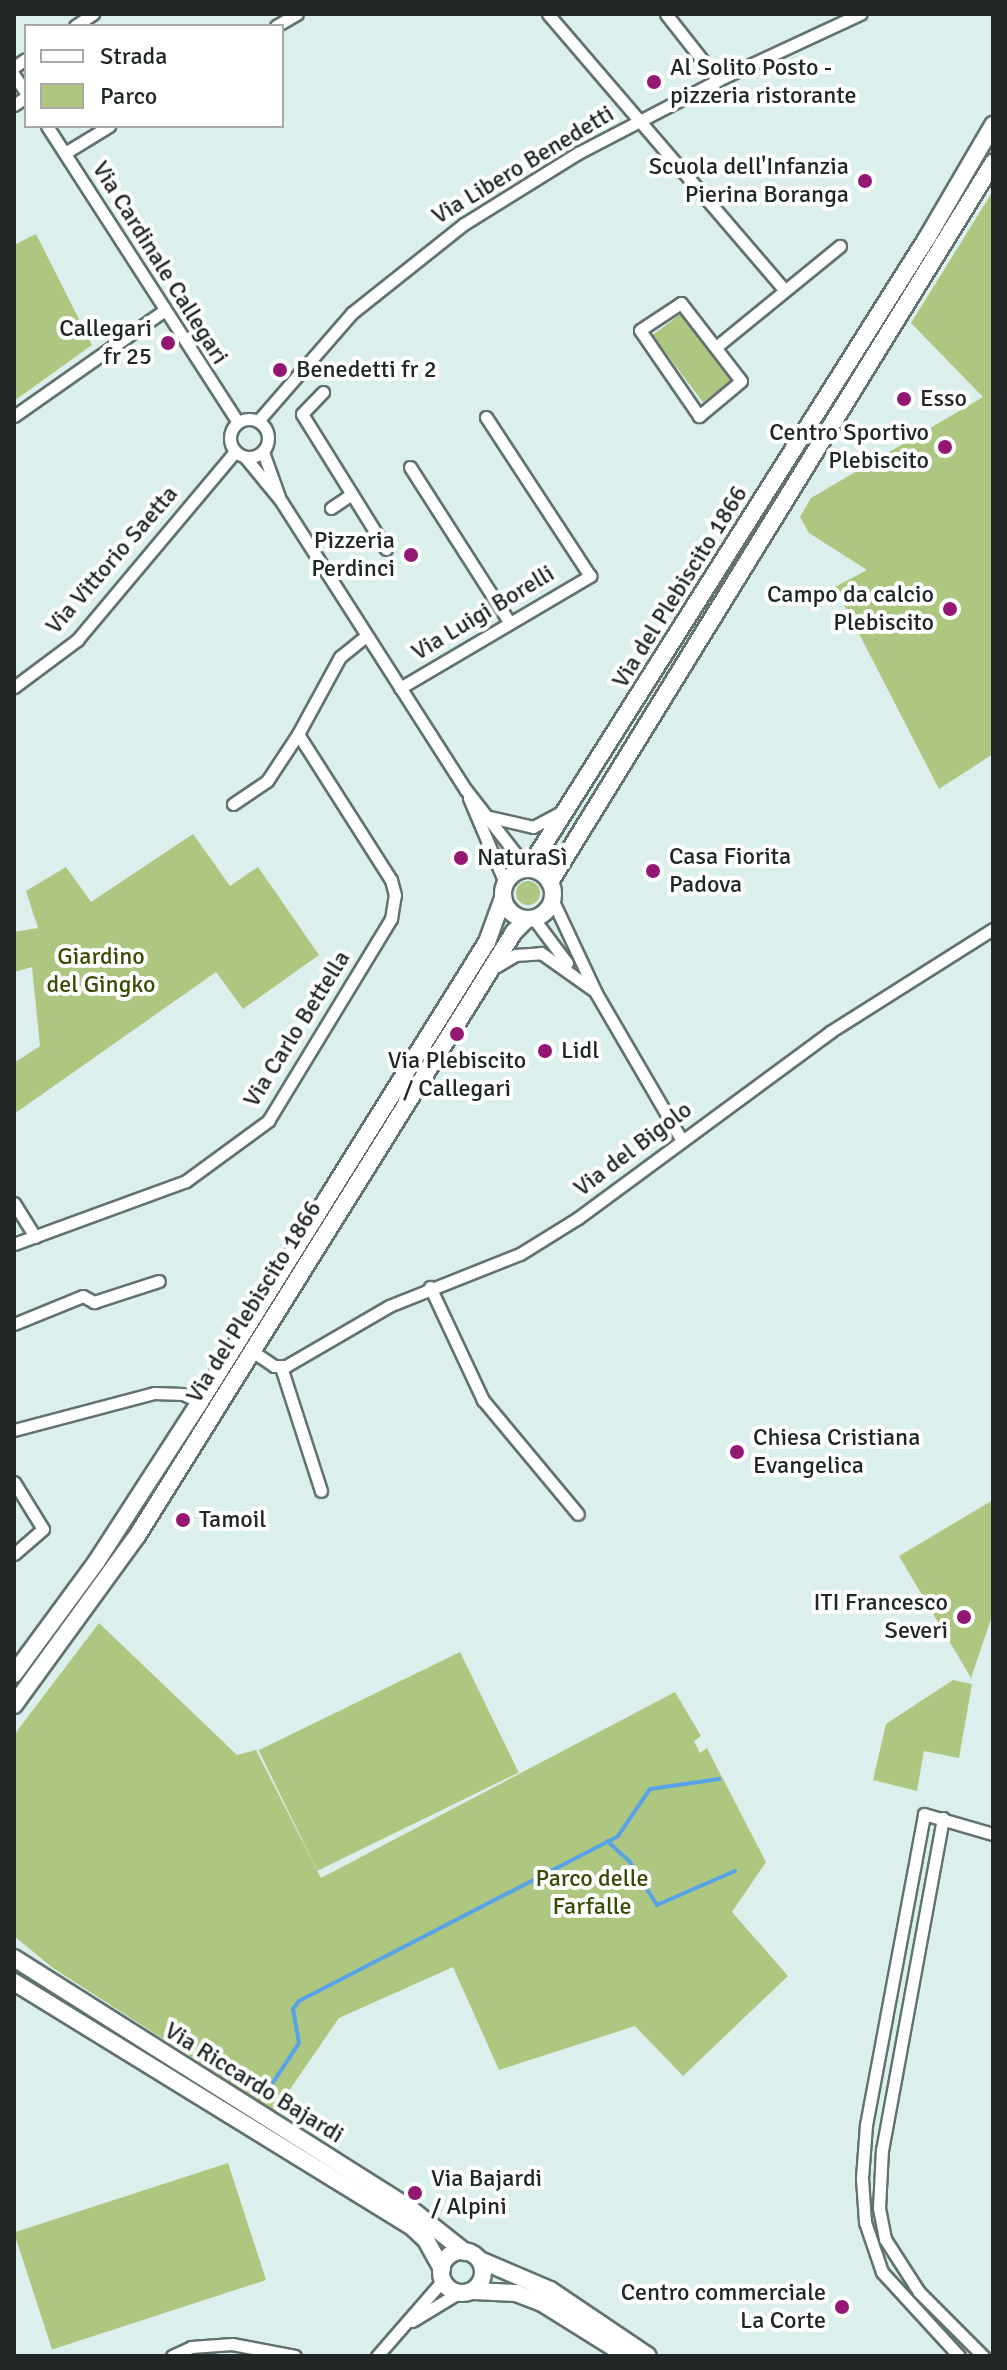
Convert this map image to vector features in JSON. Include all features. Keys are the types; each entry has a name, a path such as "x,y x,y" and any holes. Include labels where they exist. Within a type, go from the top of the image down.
{"main road":[{"name":"Via del Plebiscito 1866","path":"528,868 573,804 927,238 993,125"},
{"name":"Via del Plebiscito 1866","path":"550,882 993,163"},
{"path":"528,868 550,882 552,899 530,919 511,913 504,890 528,868"},
{"name":"Via del Plebiscito 1866","path":"14,1674 97,1561 200,1402 487,942 504,890"},
{"name":"Via del Plebiscito 1866","path":"14,1705 137,1536 490,971 530,919"},
{"name":"Via Riccardo Bajardi","path":"14,1958 407,2206 472,2256 550,2290 648,2356"},
{"name":"Via Riccardo Bajardi","path":"14,1982 402,2221 426,2240 442,2274 465,2292"},
{"path":"442,2274 450,2256 472,2256 483,2277 465,2292"},
{"path":"465,2292 516,2293 542,2303 627,2356"}],"street":[{"path":"280,24 297,14"},
{"path":"548,14 784,289"},
{"path":"666,14 718,80"},
{"name":"Via Libero Benedetti","path":"258,421 317,348 412,261 507,195 718,80 860,14"},
{"name":"Via Cardinale Callegari","path":"48,128 238,422"},
{"path":"65,153 106,128"},
{"path":"716,347 840,246"},
{"path":"681,303 716,347 741,381 699,416 640,330 681,303"},
{"path":"14,416 165,310"},
{"path":"323,392 302,414 386,549"},
{"name":"Via Luigi Borelli","path":"400,688 590,576 486,417"},
{"path":"281,501 263,452 268,435 258,421 238,422 229,437 240,455 281,501 466,790 528,868"},
{"path":"240,455 263,452"},
{"name":"Via Vittorio Saetta","path":"14,687 77,640 240,455"},
{"path":"410,467 509,622"},
{"path":"331,508 352,494"},
{"path":"233,804 267,781 298,734 340,657 366,636"},
{"name":"Via Carlo Bettella","path":"14,1244 186,1181 268,1121 391,919 395,895 391,880 298,734"},
{"path":"466,790 504,890"},
{"path":"490,817 533,827 573,804"},
{"path":"552,899 596,993 681,1139"},
{"path":"530,919 571,970"},
{"name":"Via del Bigolo","path":"281,1367 430,1287 520,1254 830,1032 993,929"},
{"path":"490,971 515,955 531,952 551,956 596,993"},
{"path":"14,1203 35,1237"},
{"path":"14,1324 83,1296 94,1302 159,1281"},
{"path":"430,1287 483,1400 578,1514"},
{"path":"252,1351 281,1367 321,1491"},
{"path":"14,1430 154,1393 183,1394 200,1402"},
{"path":"14,1554 43,1529 15,1486"},
{"path":"959,2356 896,2292 870,2243 862,2178 889,1999 924,1814 993,1834"},
{"path":"943,1818 879,2177 885,2239 919,2292 983,2356"},
{"path":"889,1999 908,2003"},
{"path":"862,2178 879,2177"},
{"path":"870,2243 885,2239"},
{"path":"377,2356 411,2321 442,2274"},
{"path":"411,2321 465,2292"},
{"path":"172,2356 191,2347 232,2344 295,2356"}],"green space":[{"name":"Centro Sportivo Plebiscito","path":"993,191 993,754 939,789 835,587 867,570 809,533 800,517 811,498 983,397 911,323"},
{"path":"36,234 92,345 14,401 14,245"},
{"path":"682,313 733,380 703,402 652,335"},
{"name":"Giardino del Gingko","path":"193,834 230,886 258,867 319,955 243,1009 216,972 14,1114 14,1063 40,1046 32,967 14,972 14,932 38,928 26,891 66,867 91,902"},
{"path":"528,881 539,888 540,893 533,904 528,905 517,898 516,893 523,882"},
{"name":"ITI Francesco Severi","path":"993,1500 993,1613 971,1678 899,1556"},
{"name":"Parco delle Farfalle","path":"99,1623 237,1755 256,1750 321,1878 675,1692 701,1736 694,1741 700,1753 707,1748 766,1862 732,1912 788,1976 683,2076 635,2026 499,2070 453,1967 339,2018 275,2111 53,1968 14,1936 14,1735"},
{"path":"460,1652 519,1772 317,1871 259,1750"},
{"path":"953,1680 972,1684 959,1758 924,1751 917,1791 873,1780 886,1724"},
{"path":"228,2163 266,2280 52,2350 14,2233"}],"waterway":[{"path":"272,2084 299,2043 293,2009 299,2001 618,1836 650,1789 719,1779"},
{"path":"607,1841 630,1862 657,1905 735,1871"}],"place":[{"name":"Al Solito Posto - pizzeria ristorante","path":"654,82"},
{"name":"Scuola dell'Infanzia Pierina Boranga","path":"865,181"},
{"name":"Callegari fr 25","path":"168,343"},
{"name":"Benedetti fr 2","path":"280,370"},
{"name":"Esso","path":"904,399"},
{"name":"Centro Sportivo Plebiscito","path":"945,447"},
{"name":"Pizzeria Perdinci","path":"411,555"},
{"name":"Campo da calcio Plebiscito","path":"950,609"},
{"name":"NaturaSì","path":"461,858"},
{"name":"Casa Fiorita Padova","path":"653,871"},
{"name":"Via Plebiscito / Callegari","path":"457,1034"},
{"name":"Lidl","path":"545,1051"},
{"name":"Chiesa Cristiana Evangelica","path":"737,1452"},
{"name":"Tamoil","path":"183,1520"},
{"name":"ITI Francesco Severi","path":"964,1617"},
{"name":"Via Bajardi / Alpini","path":"415,2193"},
{"name":"Centro commerciale La Corte","path":"842,2307"}]}
